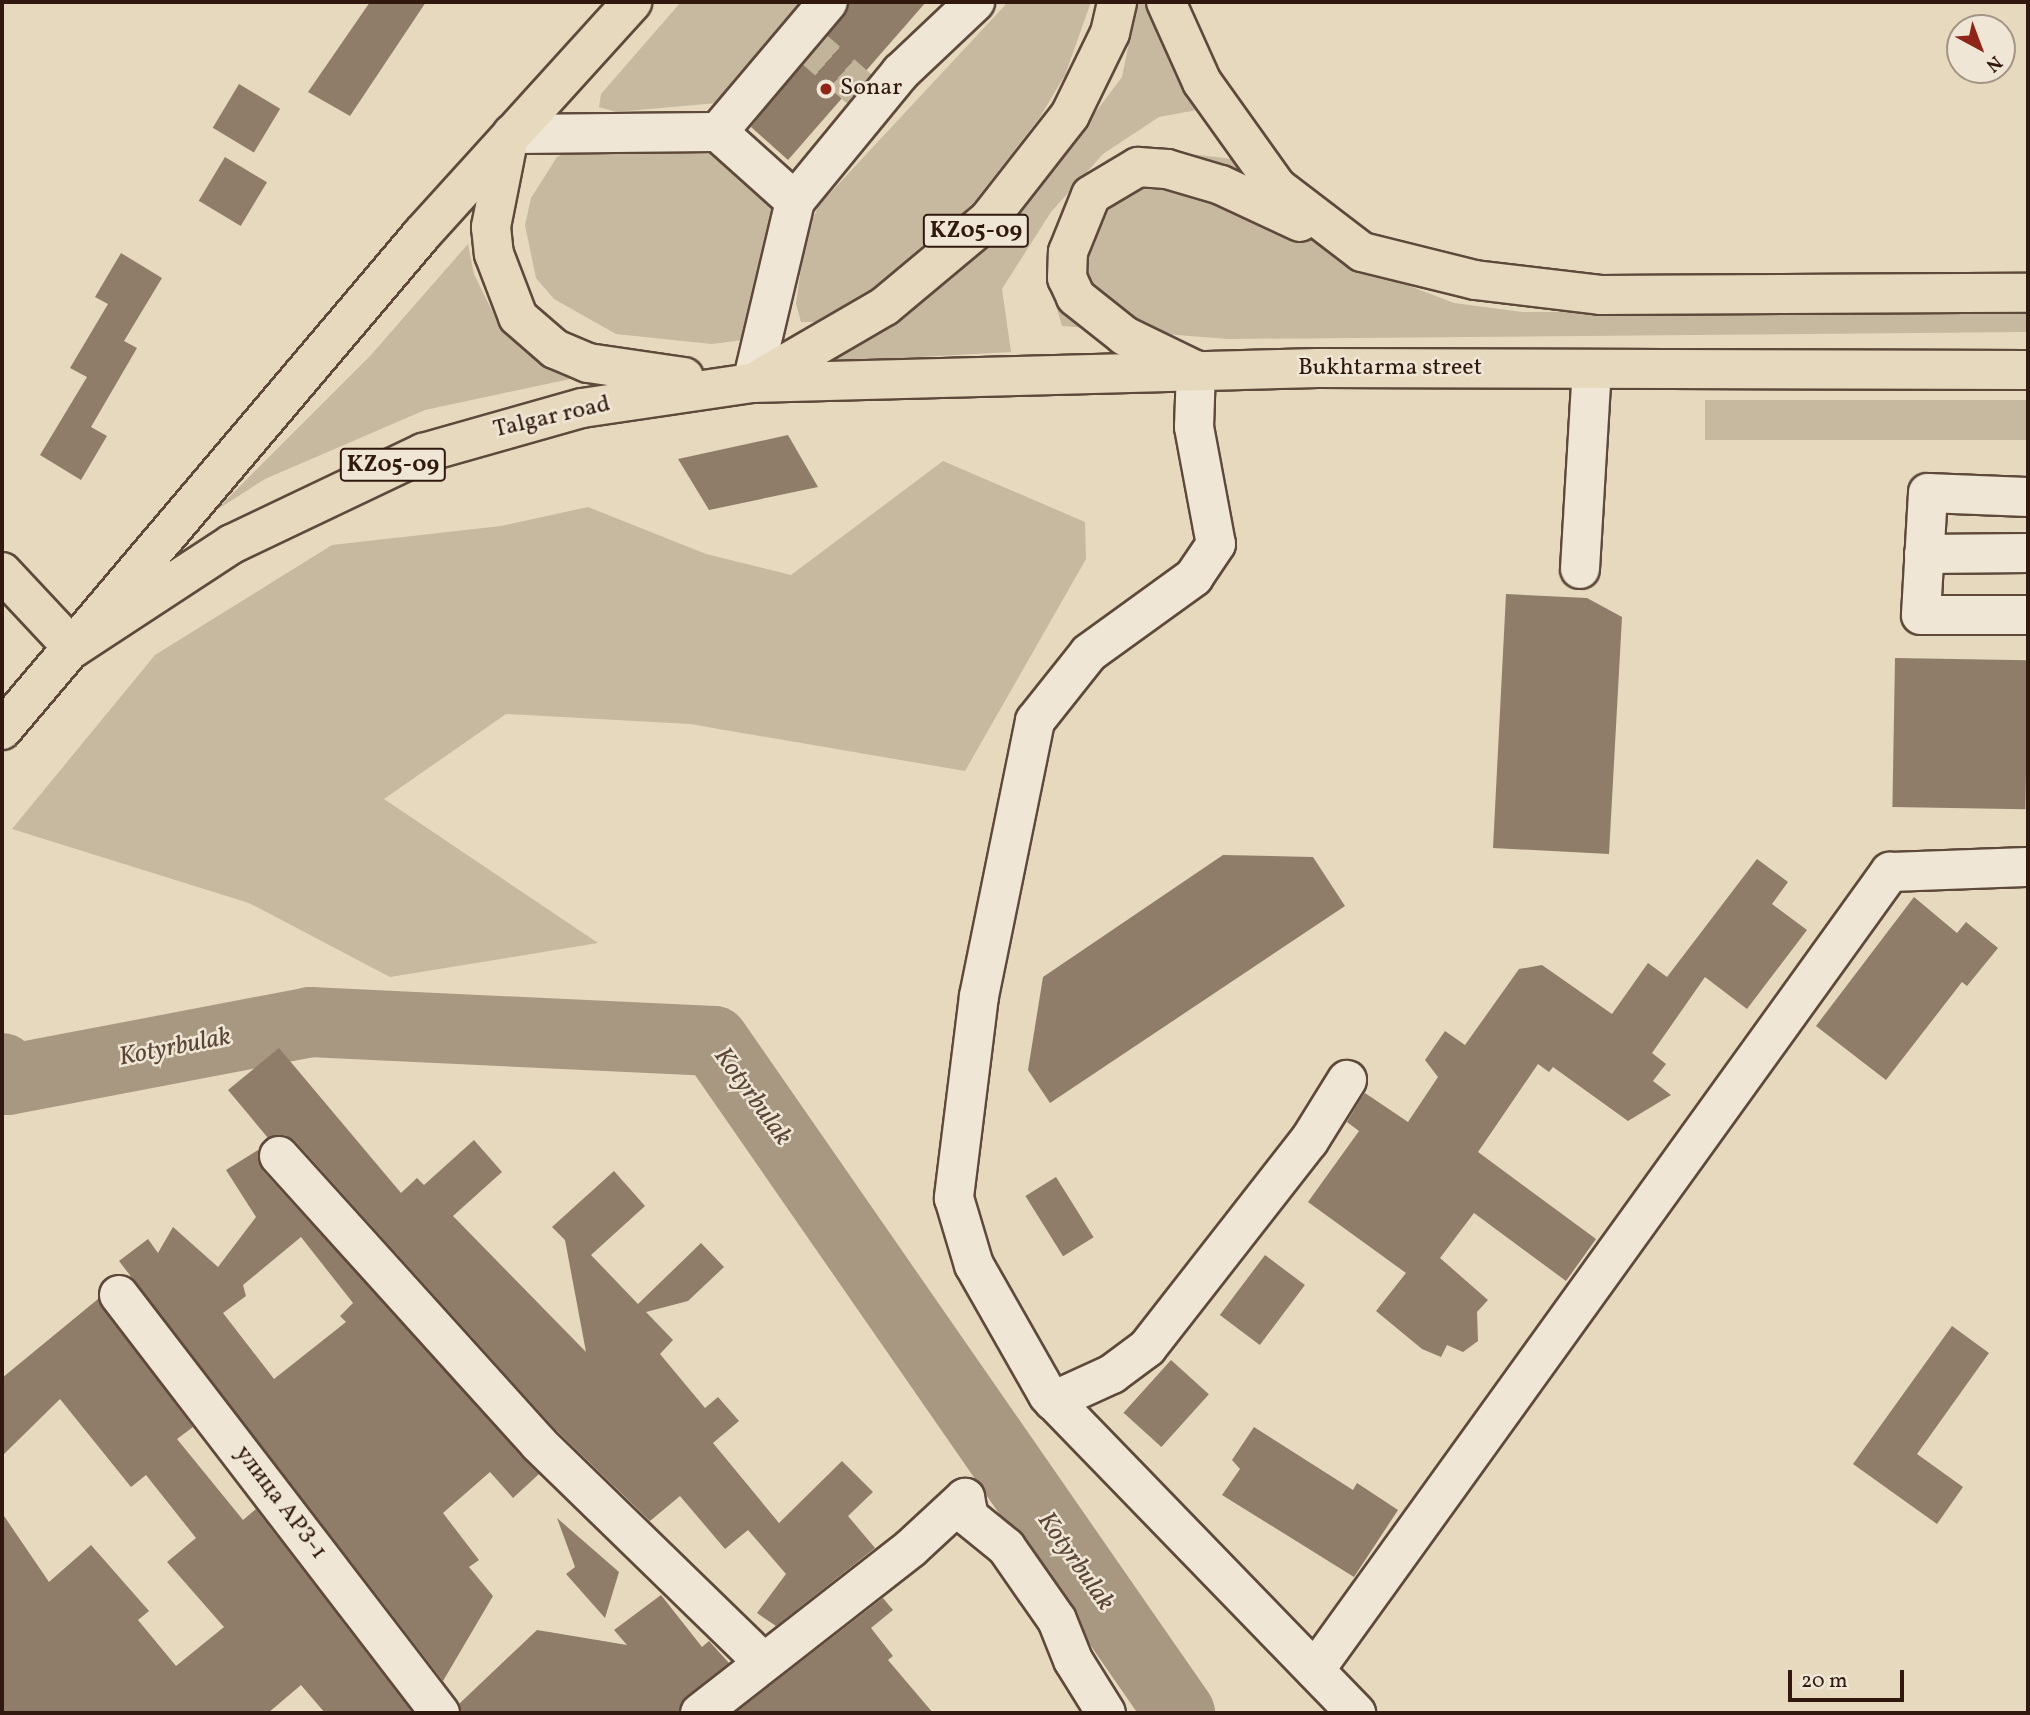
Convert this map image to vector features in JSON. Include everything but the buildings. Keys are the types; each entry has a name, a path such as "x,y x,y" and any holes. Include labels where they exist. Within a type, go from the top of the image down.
{"main road":[{"name":"Talgar road","path":"2,730 512,134 632,2"},
{"name":"KZ05-09","path":"752,383 884,306 988,220 1070,115 1110,33 1117,2"},
{"path":"1166,2 1202,82 1277,187 1362,252"},
{"name":"Talgar road","path":"512,134 493,195 494,254 518,317 536,336 588,363 625,373 752,383"},
{"path":"1196,370 1097,317 1076,297 1067,278 1076,221 1091,195 1114,177 1138,167 1167,169 1222,185 1362,252 1475,280 1600,295 2028,293"},
{"name":"Bukhtarma street","path":"752,383 1196,370 2028,370"},
{"name":"Talgar road","path":"73,648 232,544 412,457 582,408 752,383"},
{"path":"2,572 73,648"}],"street":[{"path":"718,132 828,2"},
{"path":"752,383 795,201 835,145 970,3"},
{"path":"512,134 718,132 795,201"},
{"path":"1580,569 1592,369"},
{"path":"1196,370 1194,427 1216,544 1194,577 1088,653 1035,721 959,1121 954,1198 974,1265 1053,1401 1356,1713"},
{"path":"2028,497 1928,493 1921,615 2028,615"},
{"path":"1924,554 2028,553"},
{"path":"1315,1670 1890,872 2028,867"},
{"path":"1053,1401 1112,1374 1147,1348 1308,1141 1347,1080"},
{"path":"279,1156 539,1444 762,1661"},
{"name":"улица АРЗ-1","path":"119,1295 440,1713"},
{"path":"700,1713 762,1661 911,1548 965,1497 969,1517 1006,1548 1057,1620 1073,1660 1106,1713"}],"shaded area":[{"path":"681,2 812,2 717,103 616,112 599,107 601,94"},
{"path":"1008,2 1091,2 1065,75 1040,117 975,201 926,250 848,306 820,322 801,322 796,304 806,233 819,205"},
{"path":"1137,2 1144,2 1197,110 1159,117 1103,154 1051,212 1002,289 1011,352 810,363 947,282 1035,193 1122,77"},
{"path":"713,148 779,211 743,340 712,344 616,334 554,299 536,278 525,225 531,198 557,157 571,150"},
{"path":"1182,153 1232,159 1253,190 1342,260 1454,303 1522,312 2028,311 2028,332 1228,339 1062,326 1048,278 1081,216 1125,176"},
{"path":"468,244 474,274 497,321 525,346 584,376 425,410 265,479 215,511 371,355"},
{"path":"1705,400 2028,400 2028,440 1705,440"},
{"path":"943,461 1085,522 1086,559 965,771 690,724 506,714 384,799 598,943 390,977 249,903 12,829 155,655 332,545 501,526 588,507 706,554 791,575"}],"waterway":[{"name":"Kotyrbulak","path":"2,1068 7,1080 310,1022 714,1041 1180,1713"}],"tunnel":[{"path":"799,36 874,102"}],"place":[{"name":"Sonar","path":"826,89"}]}
